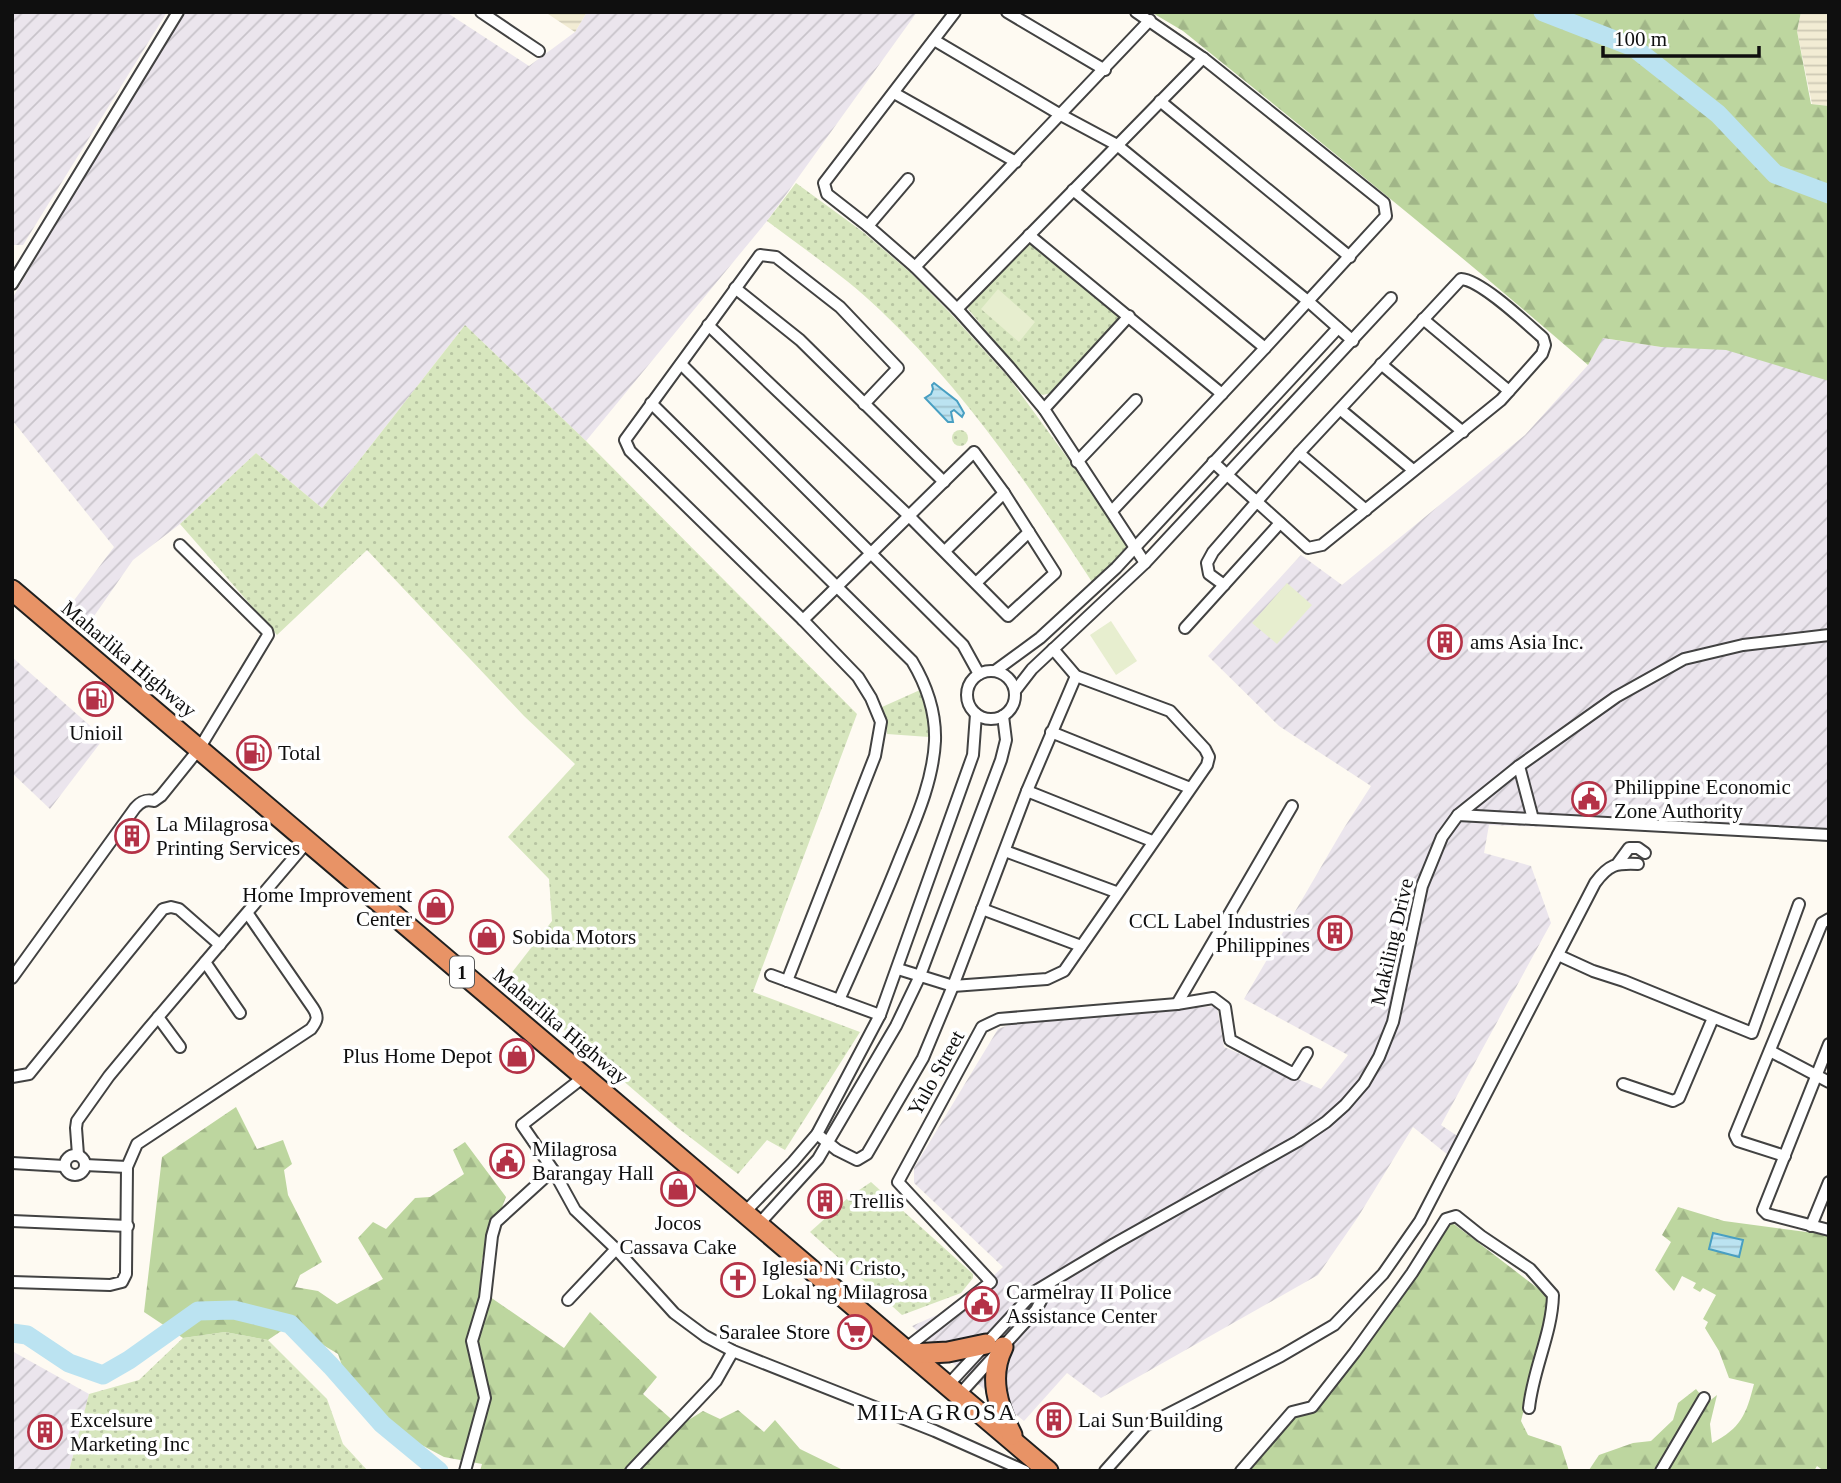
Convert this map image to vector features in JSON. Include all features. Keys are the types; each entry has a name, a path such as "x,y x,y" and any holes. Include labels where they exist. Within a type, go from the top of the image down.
{"highway":[{"name":"Maharlika Highway","path":"12,590 1048,1471"},
{"path":"908,1351 947,1352 995,1345 999,1411 1018,1446"}],"street":[{"path":"12,285 178,12"},
{"path":"481,12 539,51"},
{"path":"955,12 824,183 827,194 915,267 957,309 1044,409 1145,563"},
{"path":"1007,12 1105,70"},
{"path":"1112,511 1309,302 1386,216 1384,203 1203,58 1136,12"},
{"path":"915,267 1150,20"},
{"path":"934,40 1117,145 1353,341"},
{"path":"957,309 1203,58"},
{"path":"894,93 1016,162"},
{"path":"1160,101 1350,257"},
{"path":"868,226 908,178"},
{"path":"1073,190 1265,348"},
{"path":"1029,235 1222,394"},
{"path":"787,981 875,756 881,722 858,677 630,451 625,440 760,255 776,257 840,307 898,368 864,404"},
{"path":"1213,462 1228,475 1257,502 1280,523 1308,548 1322,545 1463,432 1509,391 1542,354 1545,345 1543,338 1480,286 1461,279 1299,453 1257,502 1213,552 1207,563 1209,573 1224,585"},
{"path":"735,288 800,341 944,482"},
{"path":"976,714 990,719 1003,716 1013,705 1015,691 1032,669 1145,563 1391,298"},
{"path":"1044,409 1129,316"},
{"path":"1423,319 1509,391"},
{"path":"708,324 909,516 945,551 1008,616 1055,573 1004,493 974,452 944,482 909,516 837,586 803,620"},
{"path":"751,1219 817,1134 880,1015 973,755 976,714 968,701 969,686 979,674 995,671 1040,638 1137,548 1338,328"},
{"path":"681,364 964,645 979,674"},
{"path":"1381,364 1463,432"},
{"path":"1077,462 1136,400"},
{"path":"651,403 912,661 925,683 934,716 935,742 929,782 839,1000"},
{"path":"1340,410 1413,470"},
{"path":"1299,453 1366,510"},
{"path":"945,551 1004,493"},
{"path":"1185,628 1280,523"},
{"path":"976,583 1030,532"},
{"path":"12,978 139,803 149,799 155,801 161,796 199,749 268,635 180,545"},
{"name":"Makiling Drive","path":"953,1390 995,1345 1034,1292 1298,1141 1326,1122 1364,1083 1379,1057 1393,1022 1422,886 1442,838 1458,815 1519,766 1616,697 1684,659 1742,645 1829,635"},
{"path":"898,969 919,978 953,986 1047,979 1064,971 1116,892 1207,765 1209,757 1205,749 1170,711 1076,676 1053,649"},
{"path":"995,671 1008,677 1015,691"},
{"path":"817,1134 857,1160 867,1154 923,1058 1027,791 1076,676"},
{"path":"751,1219 808,1172 828,1143 896,1026 919,978 1001,760 1006,740 1003,716"},
{"path":"1051,732 1190,789"},
{"path":"1519,766 1533,818"},
{"path":"1027,791 1152,841"},
{"path":"1177,1004 1292,806"},
{"path":"1458,815 1829,835"},
{"path":"64,1166 68,1173 75,1176 82,1172 77,1121 109,1076 308,841"},
{"path":"1105,1471 1145,1426 1281,1356 1334,1325 1383,1274 1420,1221 1595,883 1618,863 1629,848 1638,848 1646,853"},
{"path":"1005,851 1116,892"},
{"path":"1618,863 1638,864"},
{"path":"1558,955 1752,1032 1800,904"},
{"path":"12,1077 29,1074 163,909 179,909 220,945"},
{"path":"982,909 1081,946"},
{"path":"12,1282 116,1285 122,1282 126,1275 127,1167 132,1151 144,1138 311,1029 317,1021 317,1014 248,914"},
{"path":"1785,1156 1738,1141 1735,1135 1822,923 1829,919"},
{"path":"205,962 240,1013"},
{"path":"771,975 880,1015"},
{"name":"Yulo Street","path":"908,1351 991,1282 898,1182 982,1027 999,1019 1177,1004 1213,998 1225,1007 1230,1040 1294,1074 1307,1053"},
{"path":"158,1017 180,1047"},
{"path":"1623,1084 1673,1101 1679,1098 1713,1018"},
{"path":"1829,1044 1763,1210 1767,1214 1829,1230"},
{"path":"1770,1051 1829,1082"},
{"path":"585,1076 522,1125 553,1170 575,1210 616,1249 674,1313 705,1336 733,1351 935,1431 1025,1471"},
{"path":"64,1166 67,1158 127,1167"},
{"path":"12,1163 64,1166"},
{"path":"465,1471 485,1398 472,1341 485,1298 496,1222 553,1170"},
{"path":"1811,1226 1829,1182"},
{"path":"1241,1471 1292,1412 1312,1407 1388,1307 1446,1219 1456,1216 1480,1236 1530,1269 1553,1295 1552,1319 1531,1388 1529,1408"},
{"path":"12,1221 128,1226"},
{"path":"568,1300 616,1249"},
{"name":"Makiling Drive","path":"953,1390 995,1345 1036,1310 1050,1284"},
{"path":"631,1471 716,1381 733,1351"},
{"path":"1661,1471 1703,1398"}],"shaded area":[{"path":"12,12 167,12 23,245 12,245"},
{"path":"186,12 446,12 529,66 575,32 587,12 917,12 767,221 586,441 465,325 322,508 256,453 180,524 133,560 83,632 63,615 114,547 12,420 12,299 85,173"},
{"path":"545,12 587,12 575,32"},
{"path":"1801,12 1829,12 1829,106 1812,104 1797,31"},
{"path":"1829,322 1829,842 1745,834 1489,825 1484,853 1531,866 1551,923 1441,1125 1459,1137 1448,1155 1413,1127 1358,1217 1318,1275 1101,1398 1067,1373 1024,1421 964,1373 912,1326 964,1303 1003,1267 914,1183 914,1168 998,1029 1028,1018 1217,1006 1224,1047 1321,1089 1348,1055 1244,999 1371,786 1279,726 1208,656 1301,555 1342,585 1525,435 1588,365 1602,338 1661,347"},
{"path":"12,657 104,738 50,809 12,773"},
{"name":"Excelsure Marketing Inc","path":"12,1351 89,1394 69,1471 12,1471"}],"green space":[{"path":"1151,12 1801,12 1797,31 1811,104 1829,106 1829,381 1726,350 1661,347 1603,338 1588,365 1285,113 1183,31"},
{"path":"796,183 863,232 911,273 1009,378 1077,471 1129,550 1092,582 1019,474 940,373 867,298 767,221"},
{"path":"1026,245 1033,245 1119,314 1118,319 1051,393 1043,395 1038,393 968,309"},
{"path":"998,289 1035,322 1019,342 981,309"},
{"path":"465,325 586,441 857,714 753,992 860,1032 785,1150 767,1140 738,1174 678,1128 506,980 552,921 549,879 508,837 575,764 524,716 367,550 277,635 180,524 256,453 322,508"},
{"path":"957,430 963,430 968,438 966,444 957,446 952,441 952,435"},
{"path":"1287,583 1312,605 1277,644 1252,623"},
{"path":"1111,621 1137,661 1116,675 1090,635"},
{"path":"920,690 928,719 929,737 887,734 886,717 882,707"},
{"path":"236,1107 257,1149 283,1140 292,1164 284,1170 288,1195 322,1262 300,1275 295,1287 318,1291 337,1304 383,1279 358,1238 373,1222 386,1229 415,1198 430,1197 464,1174 453,1150 465,1142 506,1197 482,1259 480,1290 564,1348 590,1312 657,1377 643,1394 679,1426 703,1411 720,1419 738,1410 764,1432 775,1420 800,1449 845,1471 480,1471 482,1464 444,1457 382,1424 349,1386 338,1354 290,1325 268,1340 225,1332 183,1338 144,1312 162,1157"},
{"path":"871,1182 973,1274 973,1278 961,1293 902,1315 810,1232 849,1197"},
{"path":"1678,1207 1724,1221 1829,1235 1829,1471 1817,1466 1814,1471 1589,1470 1599,1455 1633,1443 1651,1441 1673,1420 1678,1403 1696,1389 1707,1403 1717,1395 1710,1424 1712,1443 1736,1426 1748,1404 1754,1384 1729,1378 1719,1351 1705,1328 1708,1322 1703,1319 1716,1295 1703,1288 1700,1292 1693,1288 1696,1283 1682,1276 1674,1291 1655,1270 1671,1242 1662,1235"},
{"path":"1446,1218 1548,1296 1545,1326 1521,1421 1528,1435 1561,1446 1569,1471 1243,1471 1281,1421 1308,1408 1351,1356"},
{"path":"225,1332 268,1340 327,1399 343,1444 368,1471 69,1471 89,1394 139,1380 183,1338"}],"water":[{"path":"934,383 957,401 964,413 962,417 954,410 951,412 953,422 948,422 925,398 931,394"},
{"path":"1713,1233 1743,1240 1739,1257 1709,1249"}],"waterway":[{"path":"1543,12 1633,47 1718,114 1775,174 1829,194"},
{"path":"12,1333 27,1335 69,1363 103,1375 198,1311 234,1310 290,1324 382,1424 439,1471"}],"place":[{"name":"ams Asia Inc.","path":"1445,642"},
{"name":"Unioil","path":"96,699"},
{"name":"Total","path":"254,753"},
{"name":"Philippine Economic Zone Authority","path":"1589,799"},
{"name":"La Milagrosa Printing Services","path":"132,836"},
{"name":"Home Improvement Center","path":"436,907"},
{"name":"CCL Label Industries Philippines","path":"1335,933"},
{"name":"Sobida Motors","path":"487,937"},
{"name":"Plus Home Depot","path":"517,1056"},
{"name":"Milagrosa Barangay Hall","path":"507,1161"},
{"name":"Jocos Cassava Cake","path":"678,1189"},
{"name":"Trellis","path":"825,1201"},
{"name":"Iglesia Ni Cristo, Lokal ng Milagrosa","path":"738,1280"},
{"name":"Carmelray II Police Assistance Center","path":"982,1304"},
{"name":"Saralee Store","path":"855,1332"},
{"name":"Lai Sun Building","path":"1054,1420"},
{"name":"Excelsure Marketing Inc","path":"45,1432"}],"district":[{"name":"MILAGROSA","path":"937,1412"}]}
